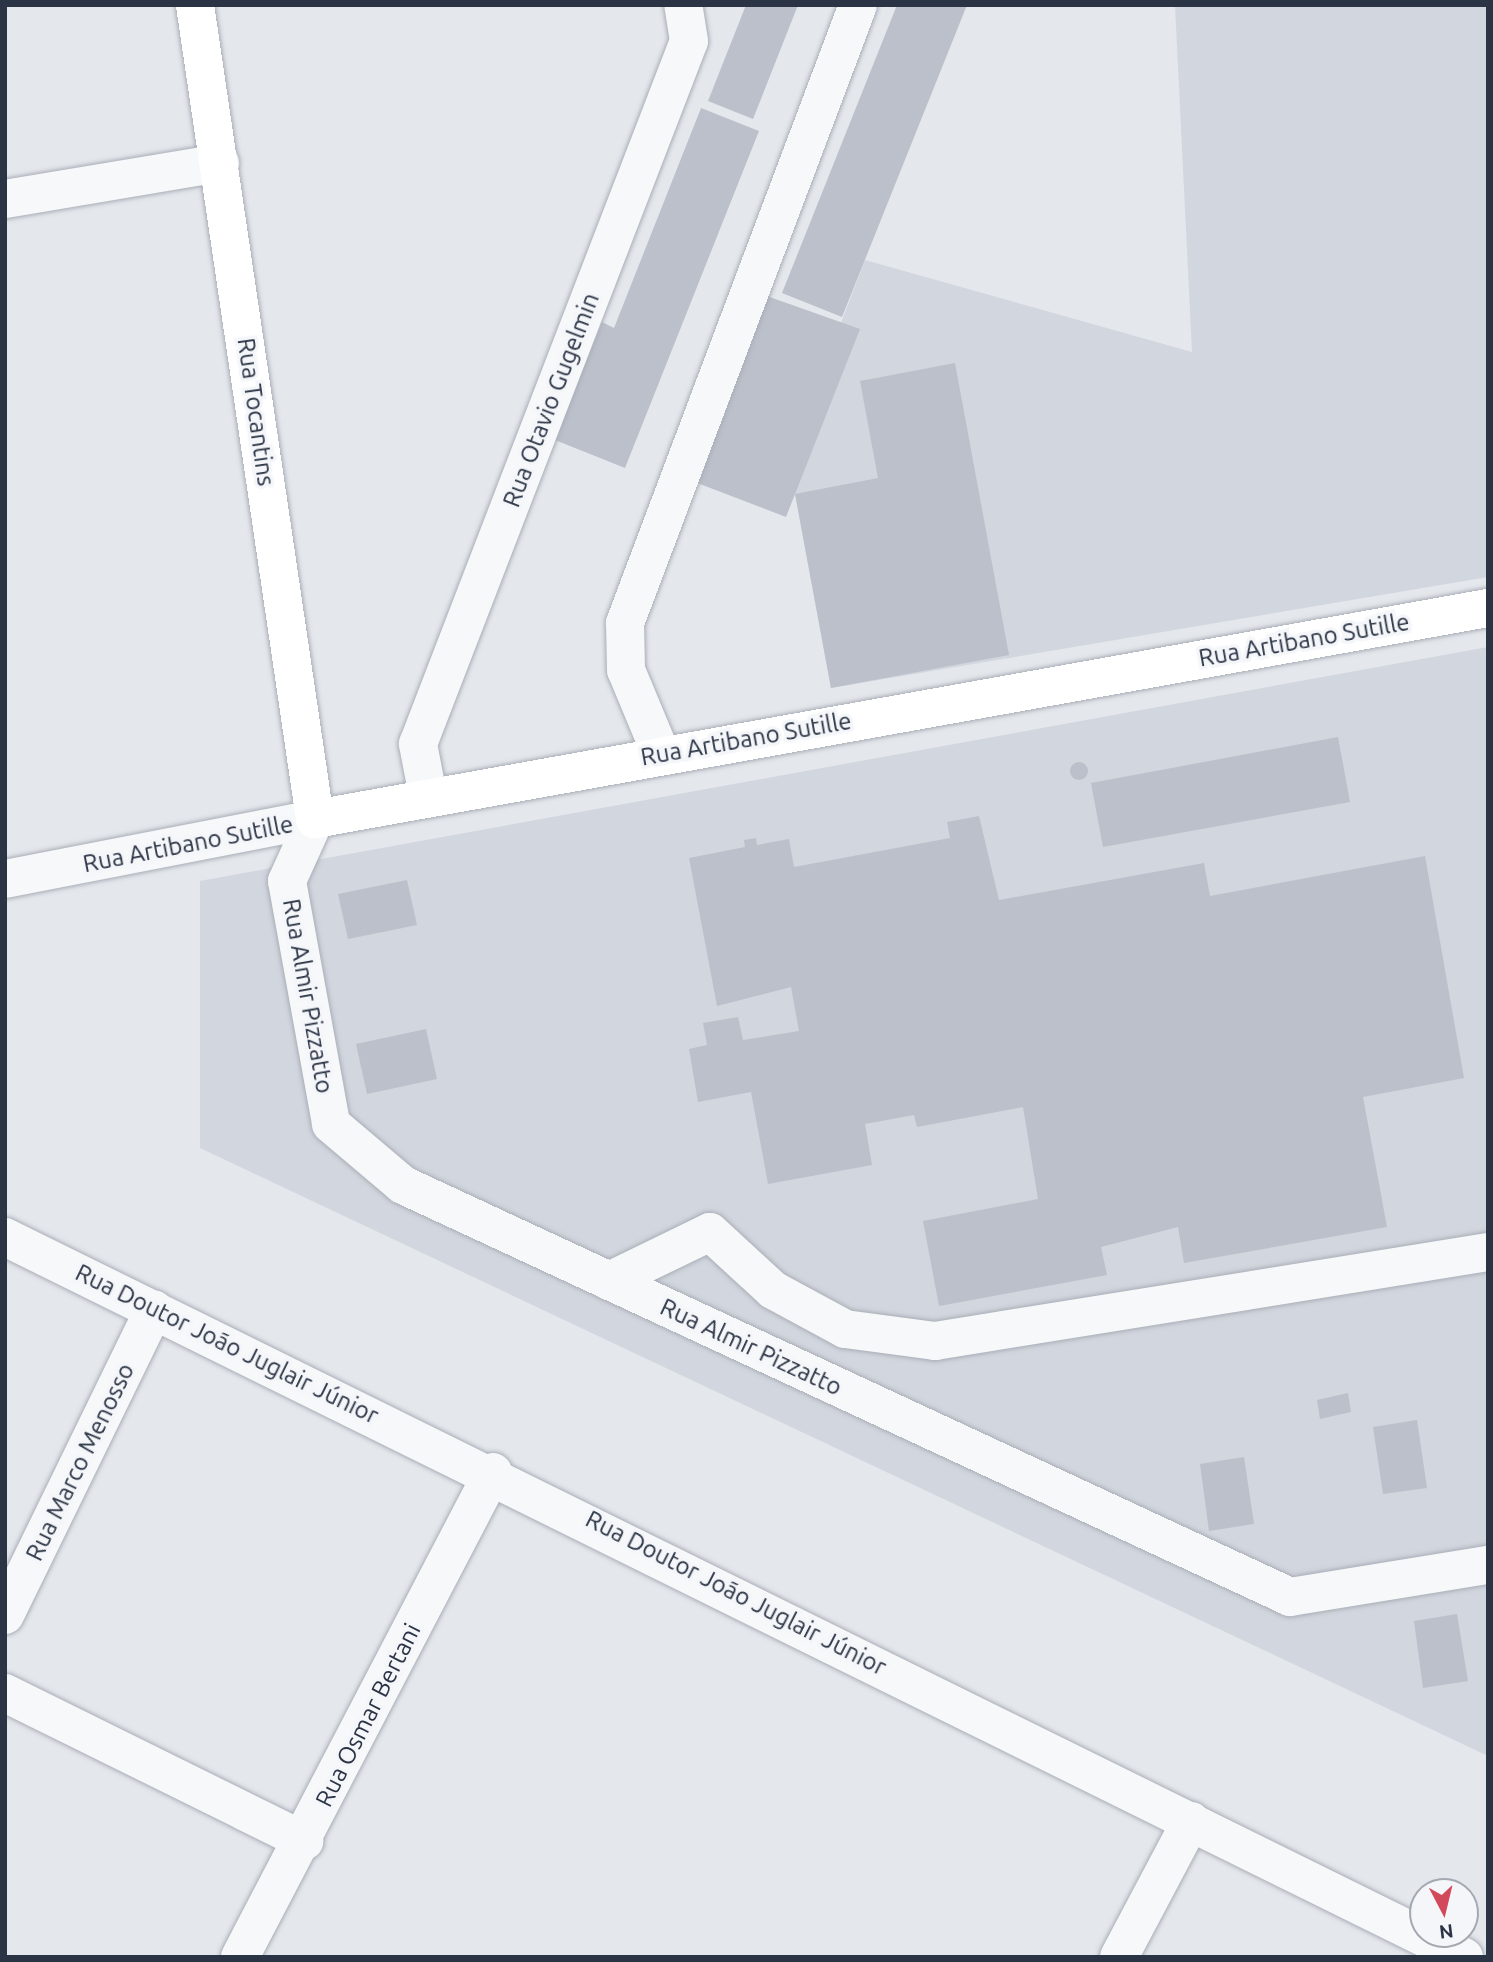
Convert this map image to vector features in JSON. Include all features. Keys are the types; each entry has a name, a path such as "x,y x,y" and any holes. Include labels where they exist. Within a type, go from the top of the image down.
{"main road":[{"name":"Rua Tocantins","path":"195,5 315,819"},
{"name":"Rua Artibano Sutille","path":"315,819 661,754 1488,608"}],"street":[{"name":"Rua Otavio Gugelmin","path":"428,796 418,744 689,41 683,5"},
{"path":"661,754 626,670 625,623 858,5"},
{"path":"5,199 220,163"},
{"name":"Rua Artibano Sutille","path":"5,879 315,819"},
{"name":"Rua Almir Pizzatto","path":"315,819 287,881 331,1124 403,1185 1290,1597 1488,1564"},
{"path":"609,1281 710,1232 773,1290 845,1329 935,1341 1488,1252"},
{"name":"Rua Doutor João Juglair Júnior","path":"5,1237 493,1472 1464,1957"},
{"name":"Rua Marco Menosso","path":"5,1615 154,1308"},
{"name":"Rua Osmar Bertani","path":"240,1957 304,1841 493,1472"},
{"path":"5,1693 304,1841"},
{"path":"1119,1957 1191,1821"}],"shaded area":[{"path":"1175,5 1488,5 1488,577 831,688 795,494 841,323 865,260 1192,352"},
{"path":"1488,647 1488,1756 200,1148 200,881"}],"building":[{"path":"746,5 798,5 753,119 708,101"},
{"path":"897,5 967,5 842,317 782,293"},
{"path":"701,108 759,131 625,468 555,440 602,322 614,328"},
{"path":"764,295 860,329 786,517 692,481"},
{"path":"955,363 1009,655 831,688 795,494 878,478 860,381"},
{"path":"1338,737 1350,802 1103,847 1091,783"},
{"path":"1075,762 1083,762 1088,771 1086,778 1075,780 1070,775 1070,767"},
{"path":"979,816 999,900 1204,863 1210,896 1425,856 1464,1078 1363,1097 1387,1227 1184,1263 1178,1227 1101,1247 1107,1275 939,1306 923,1221 1038,1199 1023,1107 917,1127 914,1115 865,1124 872,1165 768,1184 751,1092 698,1102 689,1049 707,1045 703,1023 738,1017 743,1040 799,1031 791,987 717,1006 689,858 745,847 744,840 756,838 757,845 789,839 794,867 950,838 947,822"},
{"path":"407,880 417,925 348,939 338,894"},
{"path":"426,1029 437,1079 367,1094 356,1044"},
{"path":"1348,1393 1351,1412 1320,1419 1317,1400"},
{"path":"1417,1420 1427,1488 1383,1494 1373,1427"},
{"path":"1244,1457 1254,1524 1209,1531 1200,1464"},
{"path":"1457,1614 1468,1681 1423,1688 1414,1621"}]}
